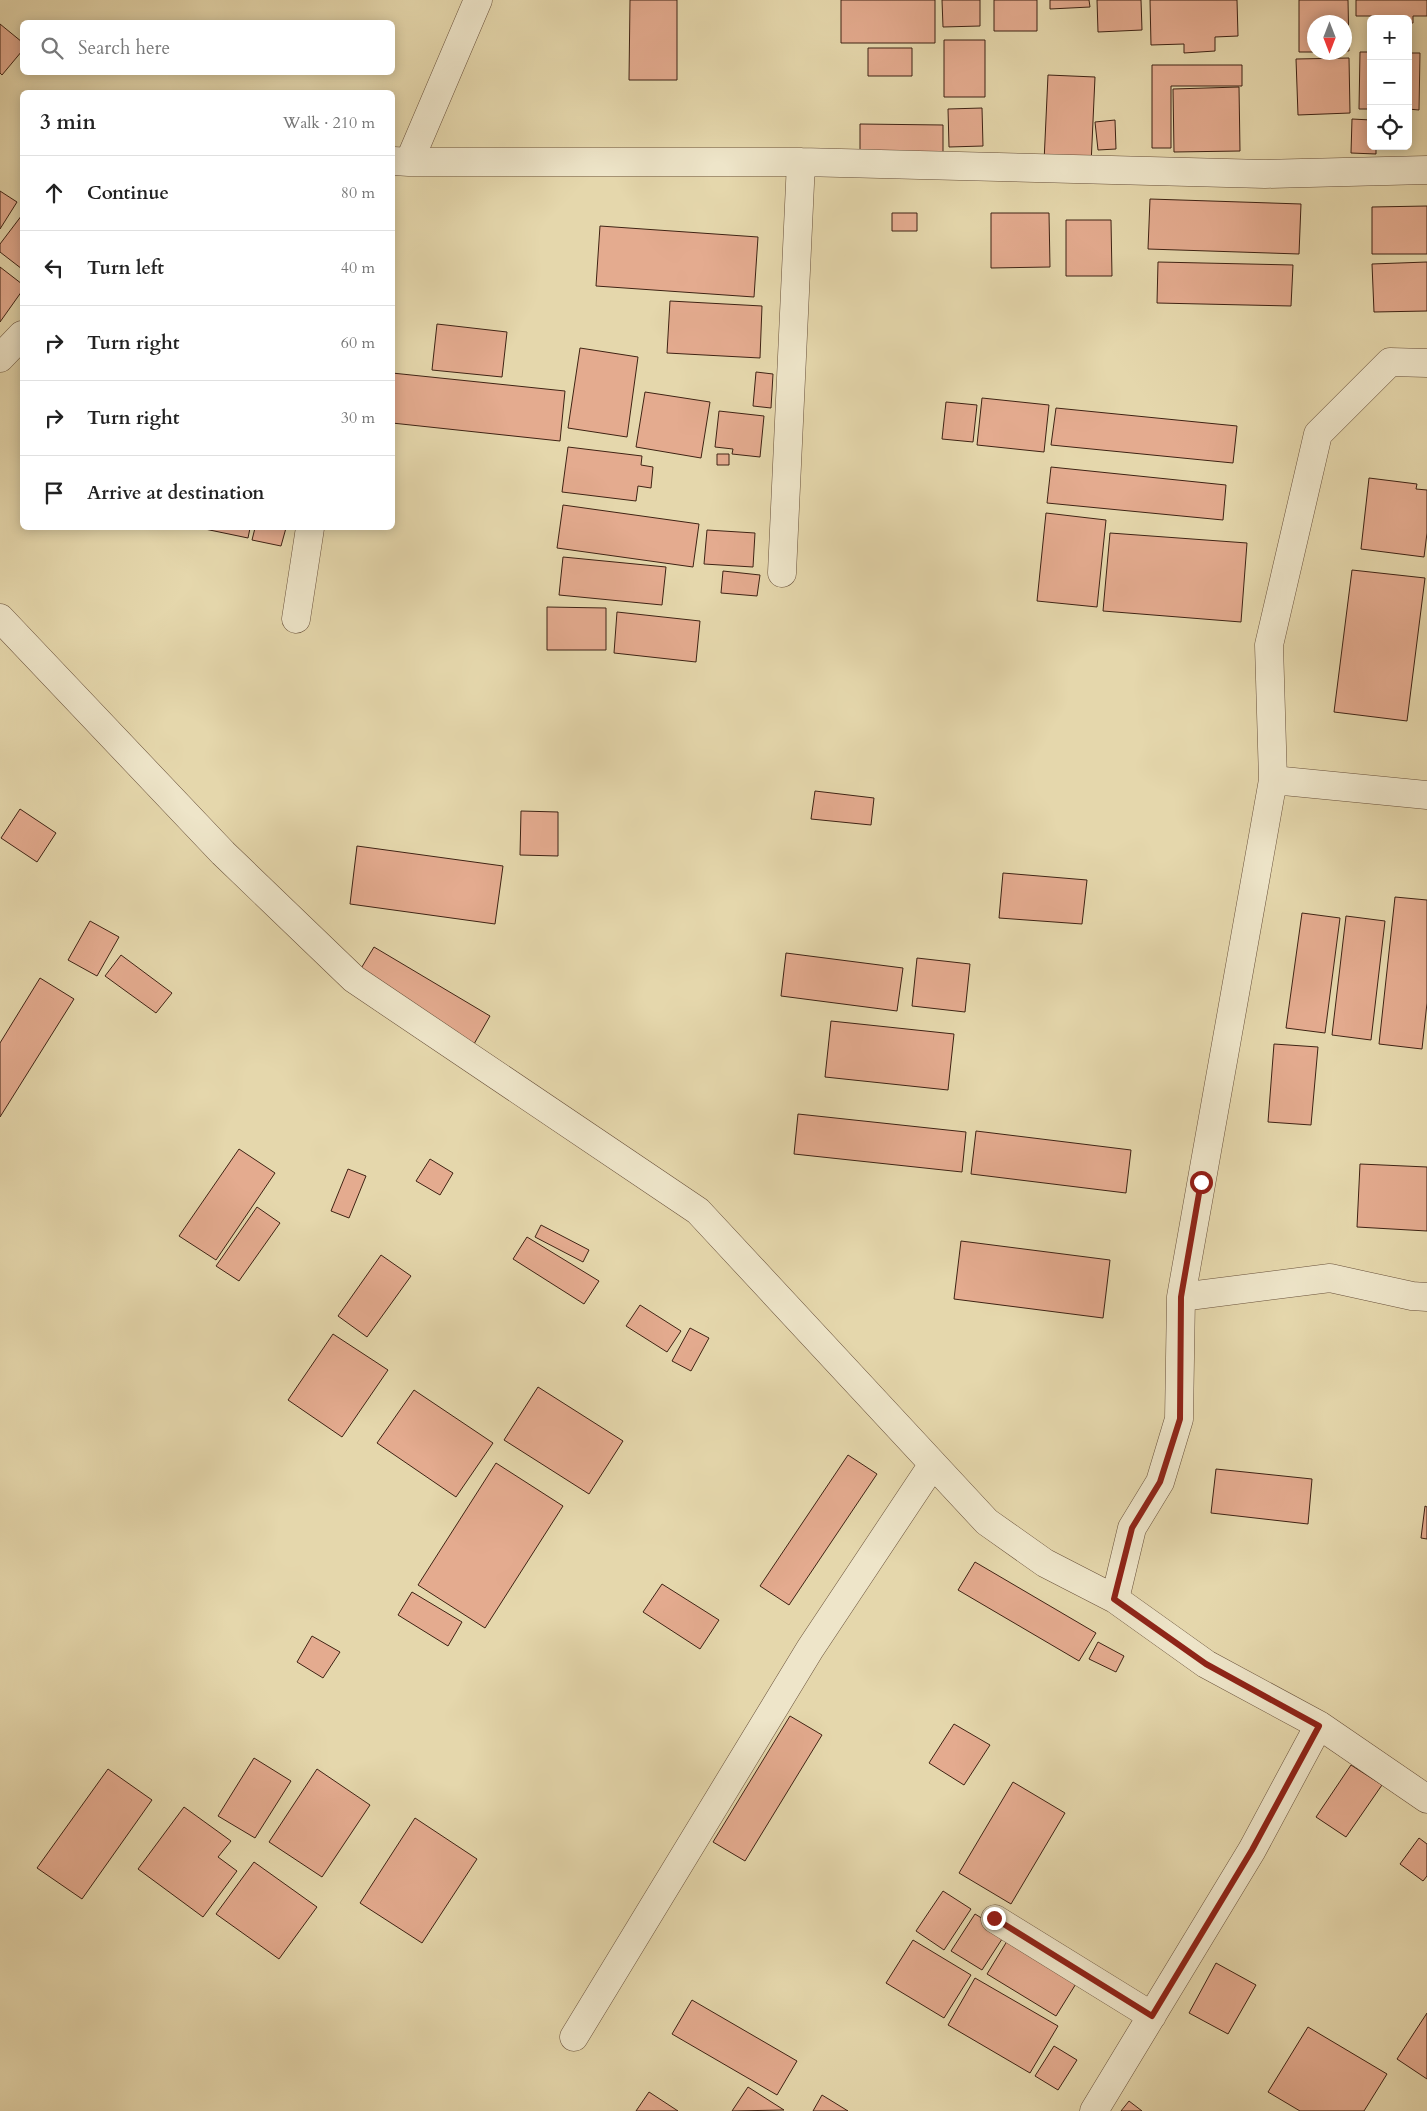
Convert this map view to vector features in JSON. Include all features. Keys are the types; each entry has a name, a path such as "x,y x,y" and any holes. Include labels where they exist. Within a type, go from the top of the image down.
{"street":[{"path":"478,0 401,161 801,162 1266,174 1427,170"},
{"path":"782,573 801,162"},
{"path":"0,358 20,337"},
{"path":"1114,1599 1132,1528 1160,1482 1180,1419 1181,1297 1273,780 1268,645 1318,434 1390,362 1427,362"},
{"path":"296,619 310,530"},
{"path":"0,618 223,853 354,979 698,1211 987,1522 1045,1563 1114,1599 1206,1664 1319,1726 1427,1799"},
{"path":"1273,780 1427,795"},
{"path":"1181,1297 1330,1278 1412,1296 1427,1296"},
{"path":"574,2037 810,1649 933,1464"},
{"path":"1094,2111 1252,1850 1319,1726"},
{"path":"994,1918 1152,2016"}],"building":[{"path":"630,0 677,0 677,80 629,80"},
{"path":"841,0 935,0 935,43 841,43"},
{"path":"942,0 980,0 980,26 943,27"},
{"path":"994,0 1037,0 1037,31 994,31"},
{"path":"1050,0 1089,0 1090,7 1050,9"},
{"path":"1097,0 1141,0 1142,30 1098,32"},
{"path":"1150,0 1237,0 1238,36 1215,37 1215,51 1184,53 1184,44 1151,45"},
{"path":"1299,0 1348,0 1348,15 1307,15 1307,52 1299,52"},
{"path":"1356,0 1427,0 1427,16 1413,16 1413,23 1412,15 1356,16"},
{"path":"0,24 20,40 20,53 2,75 0,73"},
{"path":"944,40 985,40 985,97 944,97"},
{"path":"868,48 912,48 912,76 868,76"},
{"path":"1360,52 1367,52 1367,109 1359,109"},
{"path":"1412,53 1420,53 1419,110 1412,109"},
{"path":"1296,59 1349,60 1350,113 1298,115"},
{"path":"1152,65 1242,65 1242,86 1171,86 1171,148 1152,148"},
{"path":"1048,75 1095,77 1091,165 1044,162"},
{"path":"1239,87 1240,151 1174,152 1173,89"},
{"path":"982,108 983,146 949,147 948,109"},
{"path":"1352,119 1367,120 1367,150 1376,150 1376,154 1351,153"},
{"path":"1115,120 1116,149 1098,150 1095,122"},
{"path":"860,124 943,125 943,155 860,154"},
{"path":"0,191 17,202 0,229"},
{"path":"1150,199 1301,204 1299,254 1148,249"},
{"path":"1427,206 1427,254 1372,254 1372,207"},
{"path":"892,213 917,213 917,231 892,231"},
{"path":"991,213 1049,213 1050,267 991,268"},
{"path":"20,218 20,267 0,252 0,244"},
{"path":"1066,220 1111,220 1112,276 1066,276"},
{"path":"600,226 758,237 754,297 596,286"},
{"path":"1158,262 1293,265 1291,306 1157,303"},
{"path":"1427,262 1427,311 1374,312 1372,264"},
{"path":"0,267 20,282 20,294 0,322"},
{"path":"670,301 762,306 760,358 667,353"},
{"path":"437,324 507,332 502,377 432,370"},
{"path":"580,348 638,357 627,437 568,428"},
{"path":"756,372 773,374 771,408 753,406"},
{"path":"395,373 565,391 560,441 395,423"},
{"path":"645,392 710,402 701,458 636,447"},
{"path":"982,398 1049,405 1044,452 977,445"},
{"path":"946,402 977,405 973,442 942,439"},
{"path":"1056,408 1237,426 1233,463 1051,445"},
{"path":"719,411 764,416 760,457 732,454 733,449 715,447"},
{"path":"568,447 642,456 641,465 653,467 651,488 638,486 636,501 562,492"},
{"path":"717,454 729,454 729,465 717,465"},
{"path":"1051,467 1226,485 1223,520 1047,503"},
{"path":"1369,478 1417,484 1416,489 1427,490 1427,533 1424,557 1361,549"},
{"path":"563,505 699,524 693,567 557,548"},
{"path":"1046,513 1106,520 1097,607 1037,601"},
{"path":"210,530 250,530 248,538"},
{"path":"254,530 285,530 281,546 252,540"},
{"path":"707,530 755,533 753,567 704,564"},
{"path":"1110,533 1247,543 1241,622 1103,611"},
{"path":"563,557 666,567 662,605 559,595"},
{"path":"1352,570 1425,578 1407,721 1334,712"},
{"path":"723,571 760,575 757,596 721,593"},
{"path":"547,607 606,608 606,650 547,650"},
{"path":"617,612 700,621 696,662 614,653"},
{"path":"815,791 874,798 871,825 811,819"},
{"path":"20,809 56,833 37,862 1,838"},
{"path":"521,811 558,812 558,856 520,855"},
{"path":"357,846 503,866 495,924 350,904"},
{"path":"1003,873 1087,880 1082,924 999,918"},
{"path":"1395,897 1427,900 1427,1003 1422,1049 1379,1044"},
{"path":"1302,913 1340,918 1325,1033 1286,1028"},
{"path":"1346,916 1385,921 1371,1040 1332,1035"},
{"path":"90,921 119,937 97,976 68,960"},
{"path":"374,947 490,1016 474,1044 357,975"},
{"path":"786,953 903,968 897,1011 781,996"},
{"path":"121,955 172,993 156,1013 105,976"},
{"path":"917,958 970,964 965,1012 912,1006"},
{"path":"40,978 74,999 0,1117 0,1043"},
{"path":"831,1021 954,1034 948,1090 825,1077"},
{"path":"1274,1044 1318,1047 1311,1125 1268,1122"},
{"path":"798,1114 966,1132 962,1172 794,1154"},
{"path":"976,1131 1131,1150 1126,1193 971,1174"},
{"path":"239,1149 275,1173 216,1260 179,1236"},
{"path":"430,1159 453,1173 440,1195 416,1181"},
{"path":"1360,1164 1427,1167 1427,1231 1357,1227"},
{"path":"348,1169 366,1176 349,1218 331,1211"},
{"path":"257,1207 280,1223 239,1281 216,1266"},
{"path":"541,1225 589,1250 583,1262 535,1237"},
{"path":"527,1237 599,1281 584,1304 513,1259"},
{"path":"961,1241 1110,1260 1103,1318 954,1299"},
{"path":"381,1255 411,1276 367,1337 338,1316"},
{"path":"640,1305 681,1331 667,1352 626,1326"},
{"path":"690,1328 709,1338 691,1371 672,1361"},
{"path":"333,1334 388,1370 342,1437 288,1400"},
{"path":"538,1387 623,1441 589,1494 504,1440"},
{"path":"414,1390 493,1443 456,1497 377,1443"},
{"path":"848,1455 877,1474 789,1605 760,1586"},
{"path":"496,1463 563,1506 485,1628 418,1585"},
{"path":"1216,1469 1312,1479 1308,1524 1211,1513"},
{"path":"1425,1506 1427,1507 1427,1539 1421,1538"},
{"path":"975,1562 1096,1633 1079,1661 958,1590"},
{"path":"662,1584 719,1620 700,1649 643,1612"},
{"path":"412,1592 462,1622 448,1646 398,1615"},
{"path":"312,1636 340,1652 323,1678 297,1662"},
{"path":"1098,1642 1124,1656 1116,1672 1089,1659"},
{"path":"790,1716 822,1735 745,1861 713,1842"},
{"path":"954,1724 990,1745 964,1785 929,1763"},
{"path":"254,1758 291,1781 255,1838 218,1816"},
{"path":"1351,1765 1382,1785 1346,1837 1316,1817"},
{"path":"108,1769 152,1800 82,1899 37,1868"},
{"path":"317,1769 370,1805 322,1877 269,1842"},
{"path":"1013,1782 1065,1813 1011,1904 959,1873"},
{"path":"184,1807 231,1841 218,1857 237,1871 203,1917 138,1869"},
{"path":"415,1818 477,1859 422,1943 360,1903"},
{"path":"1419,1838 1427,1844 1427,1876 1423,1881 1400,1864"},
{"path":"254,1862 317,1907 279,1959 216,1914"},
{"path":"943,1891 971,1909 944,1950 916,1931"},
{"path":"975,1914 1006,1933 982,1970 951,1951"},
{"path":"1012,1933 1082,1974 1056,2016 987,1974"},
{"path":"913,1940 971,1975 944,2018 886,1983"},
{"path":"1216,1963 1256,1985 1228,2034 1189,2013"},
{"path":"975,1978 1058,2026 1030,2073 948,2025"},
{"path":"692,2000 797,2061 777,2095 672,2034"},
{"path":"1427,2013 1427,2079 1397,2059"},
{"path":"1308,2027 1387,2074 1364,2111 1300,2111 1268,2092"},
{"path":"1054,2046 1077,2060 1058,2090 1035,2076"},
{"path":"748,2087 784,2110 732,2111"},
{"path":"649,2092 678,2111 636,2111"},
{"path":"822,2095 848,2111 813,2111"},
{"path":"1129,2101 1142,2111 1121,2111"}],"route":[{"path":"994,1918 1152,2016 1252,1850 1319,1726 1206,1664 1114,1599 1132,1528 1160,1482 1180,1419 1181,1297 1201,1182"}]}
